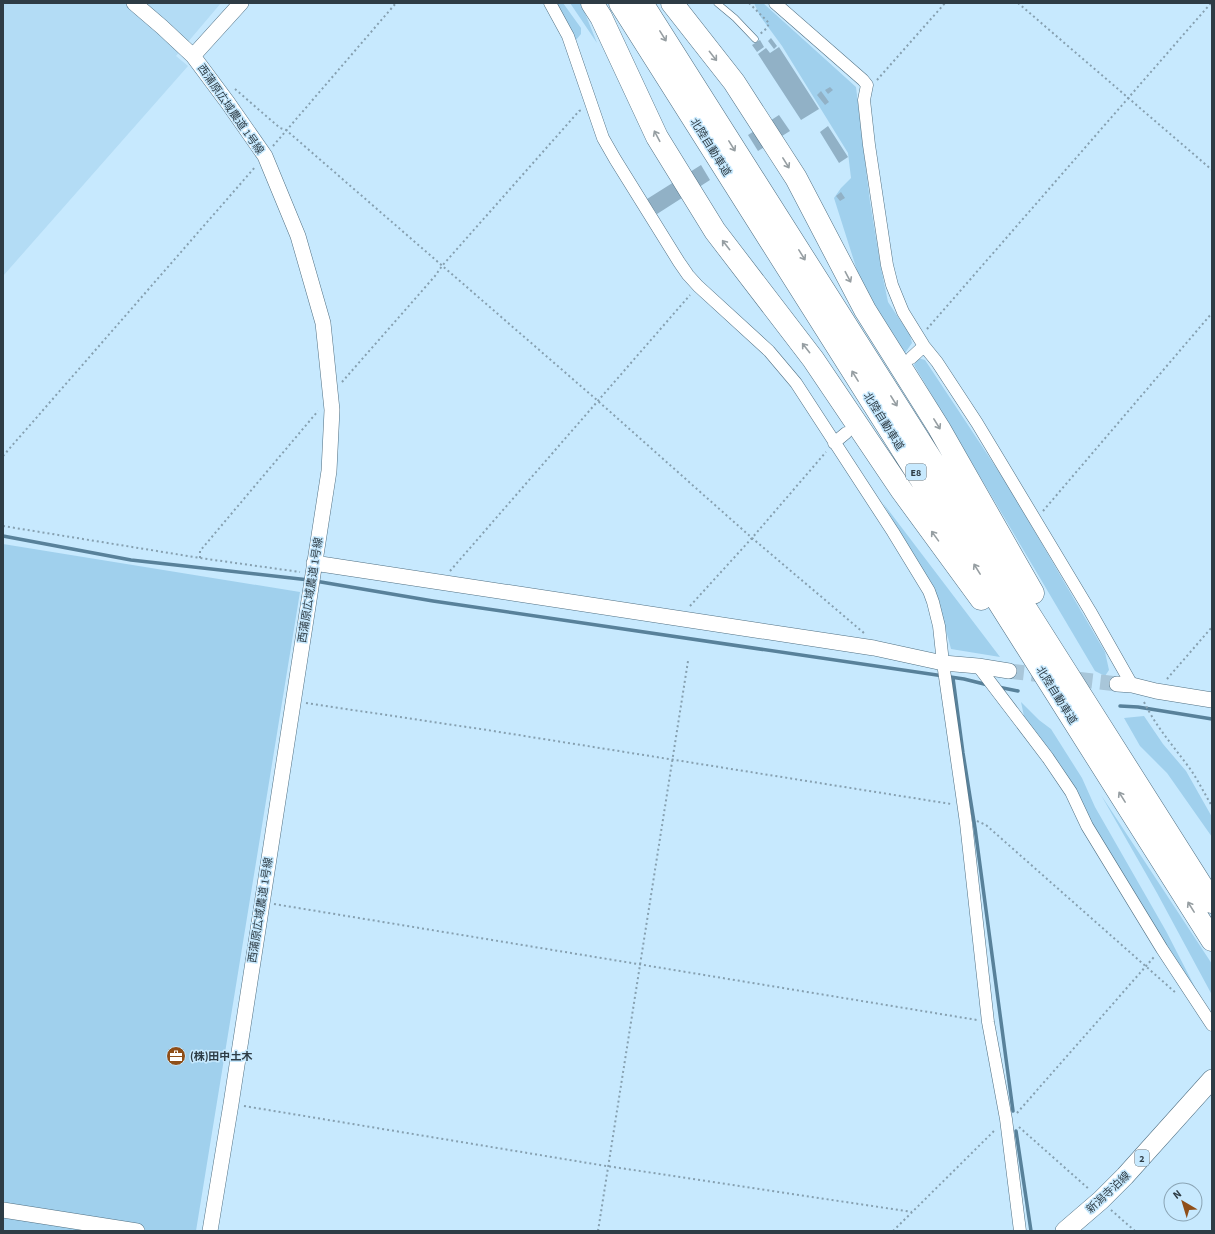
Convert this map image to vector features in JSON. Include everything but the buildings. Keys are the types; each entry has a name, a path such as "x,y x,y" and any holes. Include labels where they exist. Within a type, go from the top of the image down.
{"highway":[{"path":"592,3 601,17 657,137 715,232 814,359 902,491 1083,736"},
{"name":"北陸自動車道","path":"620,3 1212,940"},
{"name":"北陸自動車道","path":"642,3 1209,898"},
{"path":"672,3 734,82 796,178 865,310 943,434 1077,673 1175,836 1209,898"}],"main road":[{"name":"新潟寺泊線","path":"1065,1231 1125,1176 1212,1079"}],"street":[{"name":"西蒲原広域農道 1号線","path":"134,3 193,56 265,156 298,236 323,323 331,405 328,471 231,1104 210,1231"},
{"path":"193,56 241,3"},
{"path":"550,3 568,36 603,138 614,159 679,262 698,286 768,351 804,394 834,443 893,532 933,602 940,626 943,663 966,823 988,1022 1006,1119 1020,1231"},
{"path":"775,3 867,85 864,100 869,145 887,265 900,306 922,342 977,423 1090,610 1132,685"},
{"path":"911,358 922,342"},
{"path":"834,443 846,433"},
{"path":"314,563 874,648 943,663 978,666 1009,671"},
{"path":"978,666 1048,758 1071,792 1087,826 1162,949 1212,1025"},
{"path":"1117,684 1132,685 1156,691 1212,700"},
{"path":"3,1210 137,1231"}],"lane":[{"path":"717,3 735,18 755,39"}],"path":[{"path":"3,456 265,156 396,3"},
{"path":"749,3 769,23 767,28 755,39"},
{"path":"867,85 872,85 875,83 945,3"},
{"path":"1018,3 1212,170"},
{"path":"922,342 1128,97 1211,3"},
{"path":"210,79 226,83 238,91 280,128 286,130 598,401 752,538 872,640 874,648"},
{"path":"330,390 343,381 579,111 592,105"},
{"path":"441,583 698,286"},
{"path":"1035,520 1212,313"},
{"path":"200,558 200,551 319,410 331,405"},
{"path":"678,619 752,538 834,443"},
{"path":"3,526 200,558 301,572 314,563"},
{"path":"1156,691 1212,627"},
{"path":"598,1231 688,661"},
{"path":"1132,685 1141,696 1152,718 1189,767 1212,806"},
{"path":"293,701 848,787 952,804 964,808"},
{"path":"966,823 978,821 986,825 1178,994"},
{"path":"262,902 988,1022"},
{"path":"893,1231 1006,1119 1018,1112 1162,949"},
{"path":"231,1104 608,1166 912,1212"},
{"path":"1006,1119 1019,1127 1135,1231"}],"shaded area":[{"path":"3,3 221,3 176,56 188,66 3,276"},
{"path":"556,3 563,3 581,28 581,34 576,40"},
{"path":"570,3 581,3 597,43"},
{"path":"754,3 763,3 856,87 870,202 888,302 910,335 912,343 905,353 861,283 834,198 851,178 848,153 782,46 760,16"},
{"path":"918,358 925,360 1007,484 1105,652 1109,670 1105,676 1095,671 914,365"},
{"path":"883,503 1000,657 951,649 938,600"},
{"path":"3,544 300,592 196,1231 3,1231"},
{"path":"1021,702 1039,720 1051,729 1082,778 1095,807 1166,931 1199,995 1184,974 1025,721"},
{"path":"1144,716 1163,744 1186,771 1212,817 1212,837 1167,773 1140,746 1124,718"},
{"path":"1101,795 1212,964 1212,995 1157,893"}],"waterway":[{"path":"3,536 131,560 309,580"},
{"path":"315,581 433,601 964,679 988,685"},
{"path":"953,678 975,828 1013,1111"},
{"path":"998,687 1018,691"},
{"path":"1120,706 1138,707 1212,719"},
{"path":"1016,1131 1031,1231"}],"tunnel":[{"path":"1009,671 1117,684"}],"place":[{"name":"(株)田中土木","path":"176,1056"}]}
